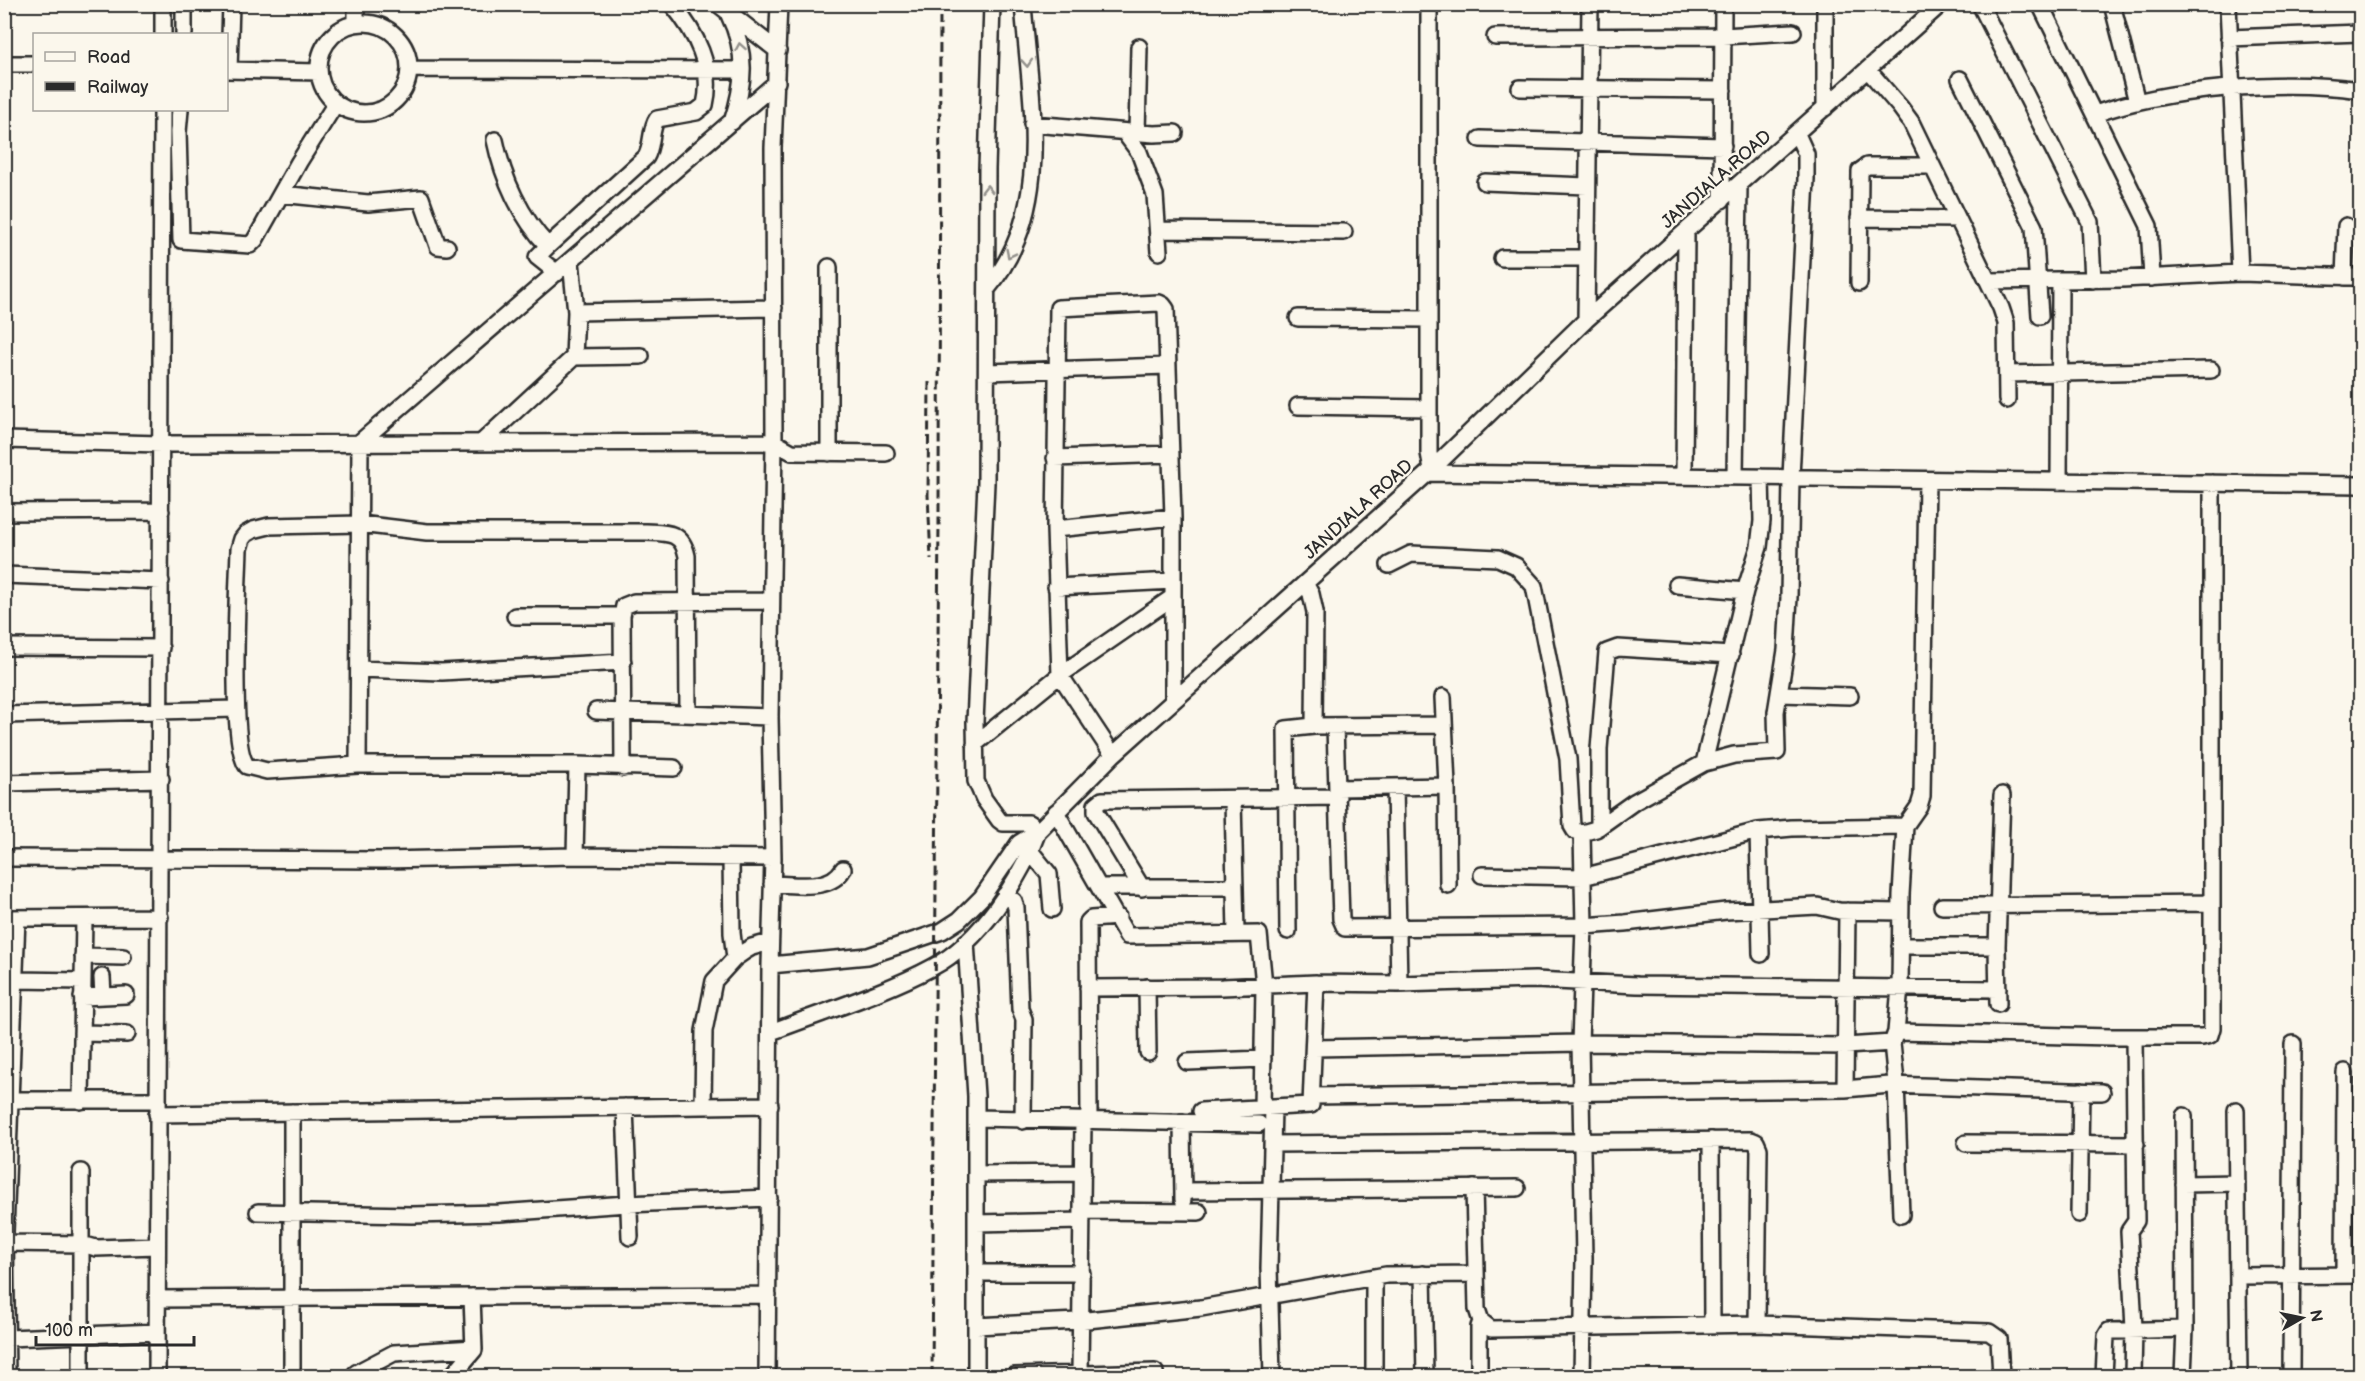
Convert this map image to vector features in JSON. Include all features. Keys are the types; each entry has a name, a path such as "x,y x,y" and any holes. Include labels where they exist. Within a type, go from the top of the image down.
{"street":[{"path":"163,4 163,33"},
{"path":"184,4 184,33"},
{"path":"231,4 228,70 319,72"},
{"path":"356,4 356,23"},
{"path":"557,273 537,257 646,157 652,146 653,126 657,119 696,112 703,108 706,100 705,70 698,39 672,4"},
{"path":"767,1377 770,942 773,858 770,717 774,442 773,148 779,4"},
{"path":"771,1032 935,967 986,922 1030,852 1038,831 1029,823 1003,823 999,820 984,799 976,781 975,744 986,483 987,169 992,4"},
{"path":"987,289 1001,273 1022,228 1029,201 1035,159 1023,4"},
{"path":"1429,4 1430,471 2361,485"},
{"path":"1586,320 1590,4"},
{"path":"1722,200 1724,4"},
{"path":"1825,4 1825,108"},
{"name":"JANDIALA ROAD","path":"770,965 868,956 942,931 959,920 982,897 1019,843 1038,831 1113,755 1430,471 1586,320 1941,4"},
{"path":"1980,4 2090,222 2093,280"},
{"path":"2040,4 2149,226 2152,278"},
{"path":"2112,4 2137,102"},
{"path":"2228,4 2240,273"},
{"path":"723,10 778,51"},
{"path":"723,10 741,46 740,94 732,122"},
{"path":"356,23 374,23 393,32 405,49 410,69 405,90 391,105 382,110 361,114 350,112 336,103 326,92 319,72 319,62 327,42 343,28 356,23"},
{"path":"1495,37 1723,36 1793,32"},
{"path":"2229,38 2361,33"},
{"path":"1139,47 1130,132 1155,195 1159,252"},
{"path":"4,64 33,64"},
{"path":"410,69 742,70"},
{"path":"1868,70 1900,107 1932,166 2001,308 2006,323 2007,400"},
{"path":"1960,79 2034,227 2040,316"},
{"path":"358,765 360,442 777,82"},
{"path":"2095,114 2137,102 2232,88 2326,85 2361,90"},
{"path":"1520,88 1723,90"},
{"path":"180,111 178,132 181,240 252,244 336,103"},
{"path":"157,1377 162,111"},
{"path":"1032,124 1130,132 1175,133"},
{"path":"1389,565 1412,554 1498,558 1516,566 1526,575 1535,589 1568,759 1572,826 1576,832 1582,833 1599,827 1634,801 1704,763 1734,755 1777,752 1776,712 1786,651 1789,597 1791,477 1806,179 1806,154 1797,134"},
{"path":"1480,139 1723,146"},
{"path":"495,140 516,201 534,231 548,246"},
{"path":"1858,282 1859,176 1862,168 1867,166 1932,166"},
{"path":"1485,182 1587,186"},
{"path":"1736,476 1739,185"},
{"path":"281,194 368,203 421,198 438,246 447,247"},
{"path":"1859,218 1958,219"},
{"path":"2344,277 2346,226"},
{"path":"1158,230 1344,232"},
{"path":"1683,476 1686,231"},
{"path":"1502,258 1586,258"},
{"path":"571,261 576,312 574,357"},
{"path":"829,267 829,453"},
{"path":"1988,281 2093,280 2240,273 2361,277"},
{"path":"2059,482 2060,280"},
{"path":"1113,755 1060,675 1055,529 1058,308 1162,304 1166,312 1173,517 1173,701"},
{"path":"576,312 774,308"},
{"path":"1298,318 1429,319"},
{"path":"482,442 574,357 641,356"},
{"path":"987,372 1167,366"},
{"path":"2007,374 2211,370"},
{"path":"1298,406 1429,408"},
{"path":"4,440 161,444 774,442 792,452 886,453"},
{"path":"1055,458 1171,454"},
{"path":"1704,763 1745,591 1759,547 1761,477"},
{"path":"1901,1215 1894,1038 1900,987 1900,912 1905,826 1920,806 1922,796 1927,480"},
{"path":"1314,1048 1580,1043 1846,1046 1894,1038 2202,1037 2210,1035 2212,1029 2212,483"},
{"path":"4,512 161,510"},
{"path":"1055,529 1173,517"},
{"path":"674,768 577,765 358,765 267,771 247,766 239,749 236,709 239,549 242,539 253,530 270,526 360,524 427,532 667,532 682,541 685,547 688,714"},
{"path":"4,574 161,581"},
{"path":"1056,587 1173,580"},
{"path":"1305,583 1311,594 1315,612 1314,726"},
{"path":"1677,585 1745,591"},
{"path":"975,744 1060,675 1173,597"},
{"path":"623,768 622,616 624,606 634,602 771,601"},
{"path":"515,616 622,616"},
{"path":"4,647 161,648"},
{"path":"1599,827 1599,749 1605,653 1618,648 1731,655"},
{"path":"359,669 442,672 622,662"},
{"path":"1780,694 1850,696"},
{"path":"1443,697 1448,885"},
{"path":"4,715 236,709"},
{"path":"596,711 770,717"},
{"path":"1288,931 1285,731 1290,728 1314,726 1444,725"},
{"path":"1335,726 1342,924 1347,928 1584,926 1726,911 1817,906 1847,912 1900,912"},
{"path":"575,856 577,765"},
{"path":"4,783 161,779"},
{"path":"1143,888 1096,812 1095,807 1098,802 1107,798 1142,800 1286,798 1395,787 1447,786"},
{"path":"1395,787 1399,984"},
{"path":"1088,988 1535,981 1900,987 1998,996 1997,946 2002,795"},
{"path":"1233,799 1236,934"},
{"path":"1056,812 1118,917 1124,933 1130,937 1259,934 1264,985 1263,1059 1272,1144 1270,1294 1272,1377"},
{"path":"1482,875 1583,877 1758,831 1792,828 1905,826"},
{"path":"1758,831 1761,954"},
{"path":"1582,833 1584,926 1580,1043 1583,1141 1582,1377"},
{"path":"1030,852 1049,873 1052,909"},
{"path":"4,858 383,860 575,856 773,858"},
{"path":"731,859 732,933 735,958"},
{"path":"772,884 827,884 838,878 843,869"},
{"path":"1101,887 1235,887"},
{"path":"1005,895 1014,901 1016,908 1020,1010 1024,1019 1023,1120"},
{"path":"1942,906 2211,903"},
{"path":"1845,1089 1847,912"},
{"path":"7,1377 6,1151 15,980 11,918 160,917"},
{"path":"1080,1374 1088,921 1118,917"},
{"path":"81,1101 84,918"},
{"path":"703,1106 704,1032 714,981 735,958 752,947 770,942"},
{"path":"966,942 975,1071 976,1377"},
{"path":"1900,946 1997,946"},
{"path":"83,956 123,957"},
{"path":"102,977 103,996"},
{"path":"15,980 83,981"},
{"path":"1201,1111 1308,1106 1313,1103 1316,983"},
{"path":"1147,987 1148,1052"},
{"path":"82,997 126,995"},
{"path":"82,1033 127,1034"},
{"path":"2133,1374 2134,1329 2130,1231 2136,1221 2134,1037"},
{"path":"2291,1377 2293,1044"},
{"path":"1187,1062 1263,1059"},
{"path":"2344,1275 2345,1072"},
{"path":"1313,1096 1845,1089 1896,1085 2102,1092"},
{"path":"2079,1214 2081,1091"},
{"path":"10,1100 81,1101 157,1107 292,1112 770,1105"},
{"path":"625,1107 630,1237"},
{"path":"2236,1110 2239,1377"},
{"path":"292,1112 292,1377"},
{"path":"2183,1377 2185,1329 2184,1116"},
{"path":"976,1118 1259,1124"},
{"path":"1182,1122 1182,1212"},
{"path":"1711,1140 1712,1325"},
{"path":"1272,1144 1751,1140 1756,1142 1759,1149 1756,1324"},
{"path":"1966,1143 2136,1144"},
{"path":"81,1172 81,1377"},
{"path":"976,1174 1083,1173"},
{"path":"2184,1184 2237,1183"},
{"path":"1474,1188 1477,1309 1481,1321 1491,1329 1756,1324 1989,1332 1998,1336 2000,1343 2001,1377"},
{"path":"1183,1191 1517,1188"},
{"path":"258,1212 412,1215 487,1213 769,1198"},
{"path":"976,1223 1199,1212"},
{"path":"5,1243 82,1244 96,1248 157,1246"},
{"path":"976,1273 1082,1273"},
{"path":"1423,1274 1425,1377"},
{"path":"976,1326 1082,1320 1201,1308 1374,1277 1476,1274"},
{"path":"2239,1276 2361,1275"},
{"path":"1374,1277 1374,1377"},
{"path":"157,1299 768,1295"},
{"path":"452,1377 474,1348 472,1297"},
{"path":"1479,1377 1479,1326 1481,1321"},
{"path":"2104,1377 2106,1334 2111,1330 2185,1329"},
{"path":"7,1334 82,1335 157,1332"},
{"path":"356,1373 394,1353 474,1348"},
{"path":"1014,1377 1155,1372"}],"railway":[{"path":"932,1376 939,520 940,4"},
{"path":"929,382 928,495 931,559"}]}
